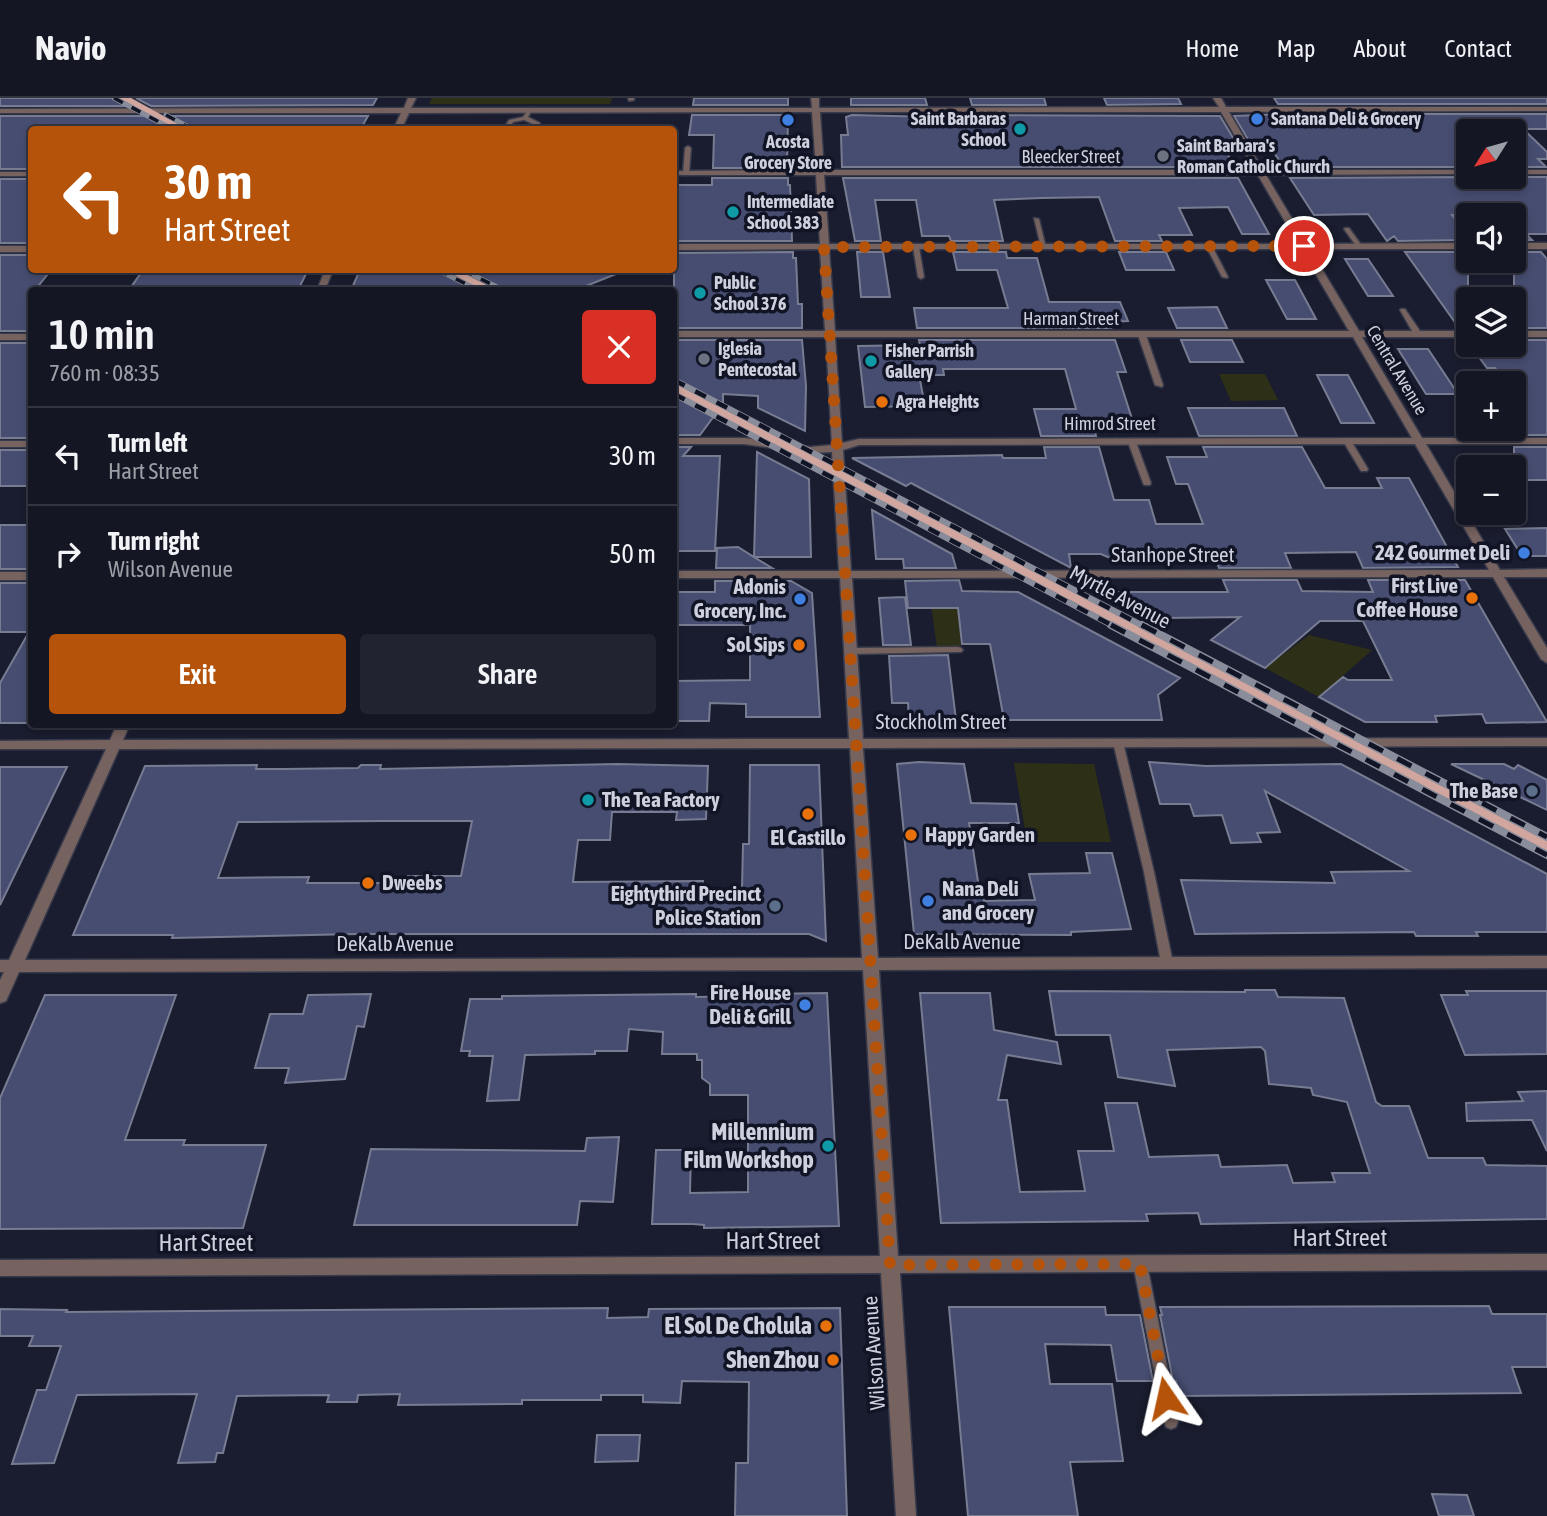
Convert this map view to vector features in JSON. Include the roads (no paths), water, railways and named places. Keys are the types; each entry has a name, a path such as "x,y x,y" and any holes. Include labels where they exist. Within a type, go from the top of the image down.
{"main road":[{"path":"124,98 178,126"},
{"path":"456,273 484,287"},
{"name":"Myrtle Avenue","path":"677,389 1547,845"}],"street":[{"path":"399,126 412,98"},
{"name":"Wilson Avenue","path":"815,98 906,1516"},
{"name":"Central Avenue","path":"1217,98 1547,659"},
{"path":"0,111 406,111 527,114 816,110 1547,109"},
{"name":"Bleecker Street","path":"677,173 1456,172"},
{"path":"1526,172 1547,172"},
{"path":"0,174 28,174"},
{"path":"677,247 1456,246"},
{"path":"1526,246 1547,246"},
{"path":"0,249 28,249"},
{"name":"Harman Street","path":"677,334 1456,334"},
{"path":"1526,334 1547,334"},
{"path":"0,337 28,337"},
{"name":"Himrod Street","path":"677,441 744,441 810,450 838,448 859,442 1547,441"},
{"path":"0,444 28,444"},
{"name":"Stanhope Street","path":"677,575 1547,573"},
{"path":"0,576 28,576"},
{"path":"0,997 7,966 122,728"},
{"name":"Stockholm Street","path":"0,745 1547,742"},
{"name":"DeKalb Avenue","path":"7,966 1547,962"},
{"name":"Hart Street","path":"0,1268 1547,1262"}],"lane":[{"path":"508,126 511,121 527,114 537,126"},
{"path":"686,173 688,148"},
{"path":"1036,219 1044,247"},
{"path":"1347,229 1359,246"},
{"path":"1209,246 1226,277"},
{"path":"916,247 920,277"},
{"path":"1403,310 1418,334"},
{"path":"1142,335 1159,385"},
{"path":"1347,441 1364,469"},
{"path":"1132,442 1147,483"},
{"path":"850,651 958,650"},
{"path":"1118,742 1149,872 1167,963"},
{"path":"1140,1264 1171,1422"}],"railway":[{"path":"114,98 166,126"},
{"path":"166,115 187,126"},
{"path":"444,273 472,287"},
{"path":"469,273 497,287"},
{"path":"677,382 1145,627"},
{"path":"677,396 1115,627"},
{"path":"1111,625 1547,855"},
{"path":"1142,625 1547,837"}],"place":[{"name":"Santana Deli & Grocery","path":"1257,119"},
{"name":"Acosta Grocery Store","path":"788,120"},
{"name":"Saint Barbaras School","path":"1020,129"},
{"name":"Saint Barbara's Roman Catholic Church","path":"1163,156"},
{"name":"Intermediate School 383","path":"733,212"},
{"name":"Public School 376","path":"700,293"},
{"name":"Iglesia Pentecostal","path":"704,359"},
{"name":"Fisher Parrish Gallery","path":"871,361"},
{"name":"Agra Heights","path":"882,402"},
{"name":"242 Gourmet Deli","path":"1524,553"},
{"name":"First Live Coffee House","path":"1472,598"},
{"name":"Adonis Grocery, Inc.","path":"800,599"},
{"name":"Sol Sips","path":"799,645"},
{"name":"The Base","path":"1532,791"},
{"name":"The Tea Factory","path":"588,800"},
{"name":"El Castillo","path":"808,814"},
{"name":"Happy Garden","path":"911,835"},
{"name":"Dweebs","path":"368,883"},
{"name":"Nana Deli and Grocery","path":"928,901"},
{"name":"Eightythird Precinct Police Station","path":"775,906"},
{"name":"Fire House Deli & Grill","path":"805,1005"},
{"name":"Millennium Film Workshop","path":"828,1146"},
{"name":"El Sol De Cholula","path":"826,1326"},
{"name":"Shen Zhou","path":"833,1360"}]}
